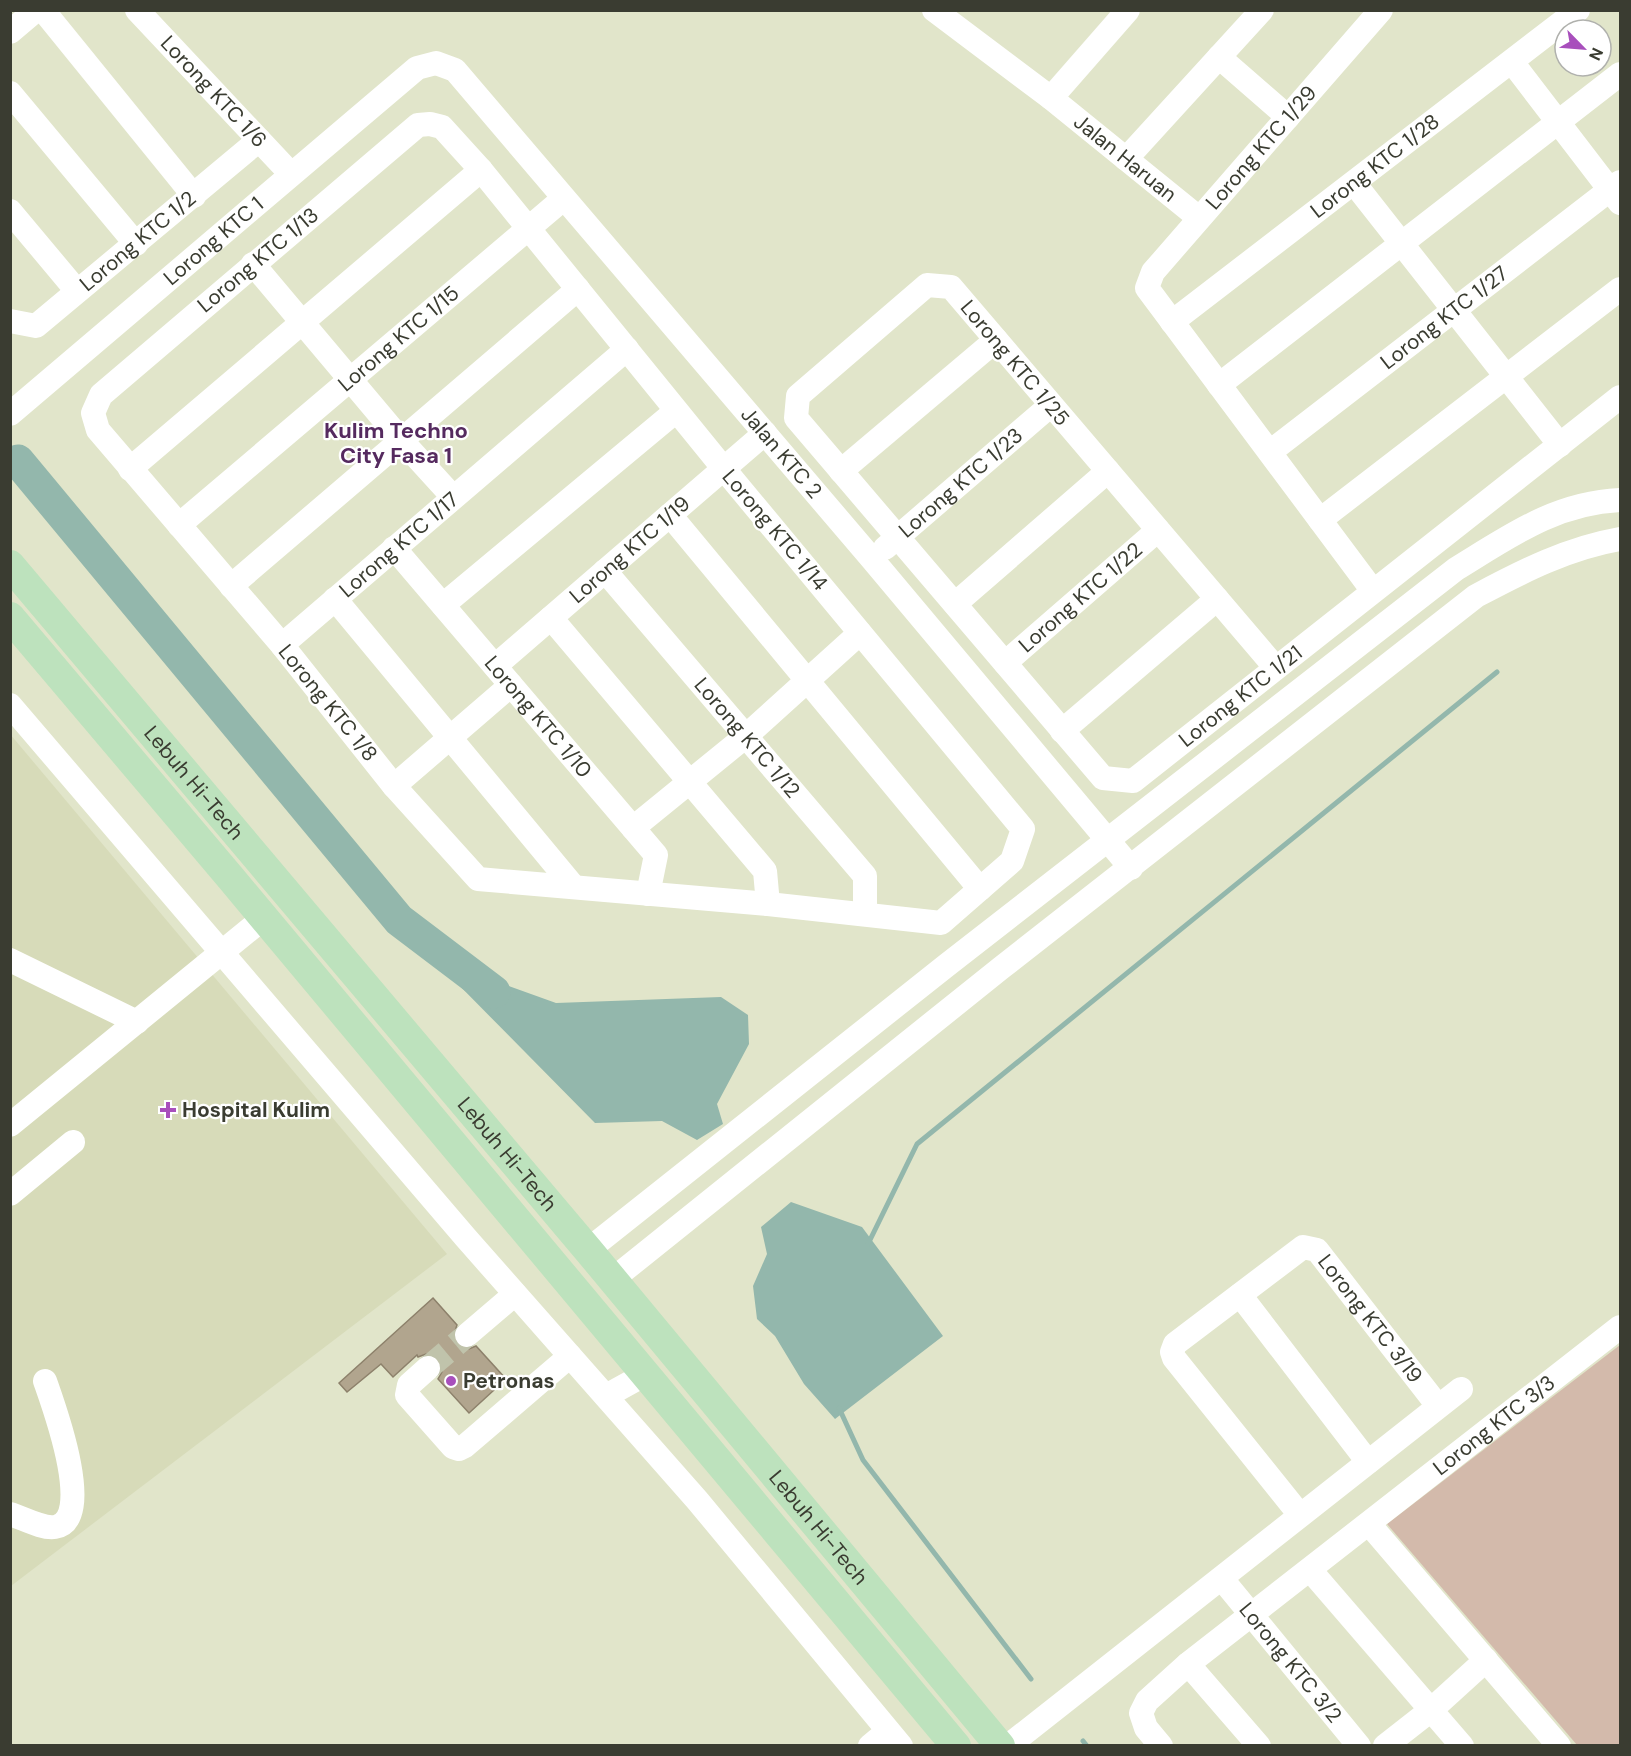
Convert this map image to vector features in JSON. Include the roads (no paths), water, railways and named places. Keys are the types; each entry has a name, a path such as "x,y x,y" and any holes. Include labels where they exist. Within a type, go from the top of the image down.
{"main road":[{"name":"Lebuh Hi-Tech","path":"10,565 588,1250 1000,1746"},
{"name":"Lebuh Hi-Tech","path":"10,617 245,893 265,928 956,1746"},
{"path":"265,928 291,897"}],"street":[{"path":"10,32 36,10"},
{"path":"43,10 194,196"},
{"name":"Lorong KTC 1/6","path":"137,10 291,174"},
{"name":"Jalan Haruan","path":"934,10 1051,98 1199,218"},
{"path":"1051,98 1128,10"},
{"path":"1126,159 1262,10"},
{"name":"Lorong KTC 1/29","path":"1172,322 1147,288 1153,272 1382,10"},
{"name":"Lorong KTC 1/28","path":"1172,322 1578,10"},
{"path":"1219,57 1288,117"},
{"path":"1512,62 1558,122 1617,192"},
{"name":"Jalan KTC 2","path":"417,68 436,63 455,70 563,200 872,559 1131,868"},
{"name":"Lorong KTC 1","path":"10,414 417,68"},
{"path":"1219,385 1620,74"},
{"path":"10,93 136,244"},
{"name":"Lorong KTC 1/13","path":"179,525 98,430 93,413 101,395 253,264 418,125 442,127 530,229"},
{"name":"Lorong KTC 1/2","path":"10,321 36,326 259,140"},
{"path":"130,469 481,170"},
{"path":"1354,183 1560,445"},
{"name":"Lorong KTC 1/27","path":"1269,452 1454,310 1617,192"},
{"name":"Lorong KTC 1/15","path":"179,525 563,200"},
{"path":"10,211 77,291"},
{"name":"Lorong KTC 1/14","path":"530,229 676,411 1023,829 1012,861 980,889"},
{"path":"253,264 402,441 453,497"},
{"name":"Lorong KTC 1/25","path":"898,538 796,418 798,396 927,285 951,287 1275,667"},
{"path":"231,586 578,289"},
{"path":"1320,520 1620,289"},
{"path":"1172,322 1373,591"},
{"path":"841,471 996,340"},
{"name":"Lorong KTC 1/17","path":"282,645 627,349"},
{"name":"Lorong KTC 1/21","path":"898,538 1103,778 1133,781 1620,397"},
{"name":"Lorong KTC 1/23","path":"872,559 1052,405"},
{"path":"443,605 676,411"},
{"name":"Lorong KTC 1/19","path":"495,666 765,433"},
{"path":"955,604 1108,471"},
{"path":"588,1250 947,965 1456,569 1530,523 1565,509 1620,500"},
{"path":"335,599 573,886 940,923 980,889 670,515"},
{"name":"Lorong KTC 1/8","path":"179,525 282,645 394,786 478,879 573,886"},
{"name":"Lorong KTC 1/22","path":"1005,663 1158,531"},
{"path":"613,1280 1001,968 1476,596 1530,567 1588,544 1620,539"},
{"name":"Lorong KTC 1/10","path":"394,548 656,855 648,894"},
{"name":"Lorong KTC 1/12","path":"605,571 866,876 865,914"},
{"path":"1062,731 1217,599"},
{"path":"551,618 765,871 768,904"},
{"path":"633,828 746,736 806,679 860,633"},
{"path":"394,786 452,739 511,685"},
{"path":"10,705 515,1294 697,1500 886,1741"},
{"path":"10,1125 222,951 265,928"},
{"path":"10,960 136,1022"},
{"path":"10,1194 74,1142"},
{"name":"Lorong KTC 3/19","path":"1300,1515 1172,1352 1174,1344 1303,1247 1317,1250 1438,1406"},
{"path":"467,1335 515,1294"},
{"path":"1240,1295 1368,1462"},
{"name":"Lorong KTC 3/3","path":"1153,1737 1141,1713 1147,1701 1188,1664 1311,1571 1620,1327"},
{"path":"428,1368 409,1385 407,1395 453,1447 459,1449 570,1356"},
{"path":"606,1396 644,1375"},
{"path":"10,1514 53,1528 60,1525 71,1513 73,1487 68,1452 45,1381"},
{"path":"1008,1746 1461,1389"},
{"path":"1369,1524 1559,1746"},
{"path":"1311,1571 1462,1746"},
{"name":"Lorong KTC 3/2","path":"1222,1579 1359,1746"},
{"path":"1385,1746 1431,1710 1486,1660"},
{"path":"1188,1664 1259,1746"}],"water":[{"path":"465,959 500,983 556,1003 721,997 748,1015 749,1044 717,1104 723,1124 697,1140 662,1121 595,1123 449,975"},
{"path":"791,1202 862,1227 943,1336 835,1419 804,1384 775,1336 757,1319 753,1286 767,1254 761,1227"}],"waterway":[{"path":"18,461 399,920 494,992"},
{"path":"868,1244 917,1144 1497,672"},
{"path":"839,1408 863,1460 1031,1679"},
{"path":"1083,1741 1087,1746"}],"tunnel":[{"path":"428,1368 467,1335"}],"place":[{"name":"Hospital Kulim","path":"168,1110"},
{"name":"Petronas","path":"451,1381"}],"district":[{"name":"Kulim Techno City Fasa 1","path":"396,443"}]}
